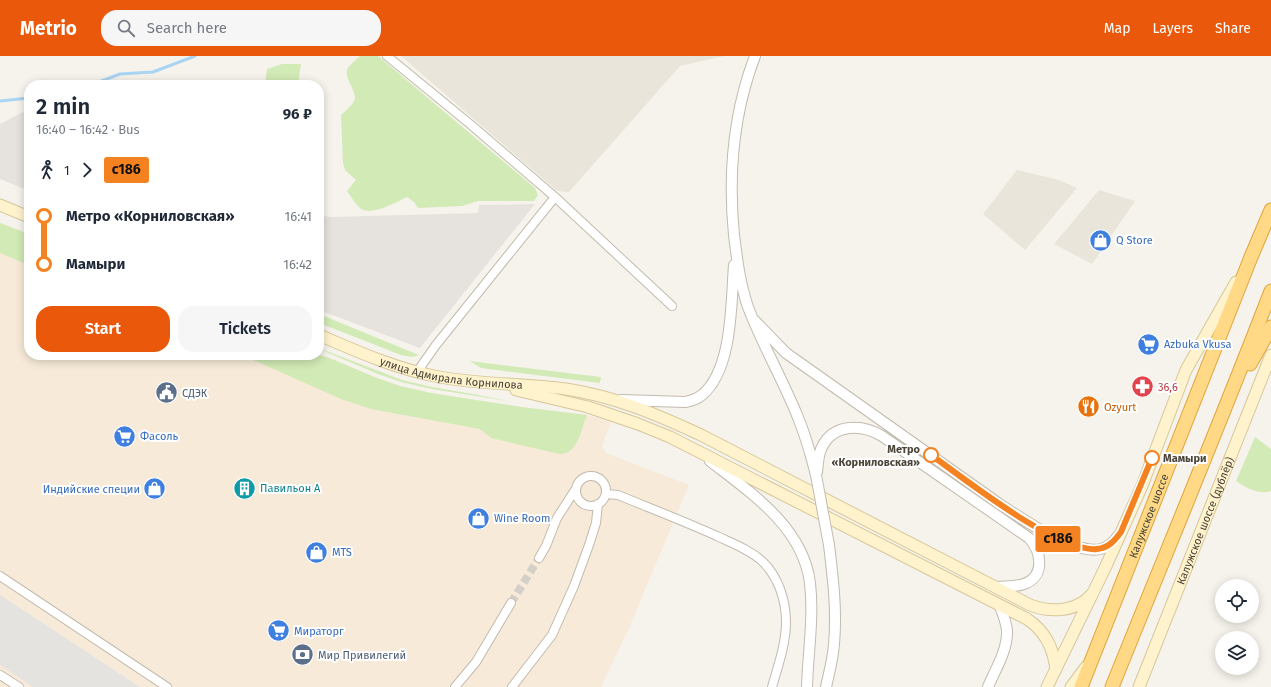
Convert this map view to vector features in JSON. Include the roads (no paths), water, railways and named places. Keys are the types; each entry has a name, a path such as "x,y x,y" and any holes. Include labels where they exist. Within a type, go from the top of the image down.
{"highway":[{"name":"Калужское шоссе","path":"1081,687 1271,210"},
{"path":"1112,687 1229,400 1271,291"},
{"path":"1229,400 1271,327"}],"main road":[{"path":"0,205 24,214"},
{"path":"1047,687 1142,486 1186,370 1251,257"},
{"name":"улица Адмирала Корнилова","path":"324,337 417,372 488,384 542,386 589,393 616,400 664,418 701,435 1030,605 1049,610 1059,610 1076,606 1088,600 1092,594"},
{"name":"Калужское шоссе (дублёр)","path":"1139,687 1271,355"},
{"path":"488,384 609,413 670,437 698,451 1027,619 1039,628 1050,645 1054,655 1056,669"},
{"path":"1071,687 1092,660"}],"street":[{"path":"387,56 470,124 555,197 672,306"},
{"path":"755,56 740,103 732,155 731,183 736,249 740,280 748,305 797,416 808,446 816,476 829,545 835,598 834,645 826,687"},
{"path":"417,372 436,345 555,197"},
{"path":"616,400 685,402 694,400 708,389 713,382 722,361 728,332 732,306 736,249"},
{"path":"754,320 786,352 1023,519 1066,543 1089,549 1102,548 1109,545 1121,532"},
{"path":"816,476 821,448 830,436 850,427 859,427 882,436 1029,538 1034,544 1038,550 1040,563 1035,576 1030,581 1020,586 996,587"},
{"path":"698,451 746,488 766,506 787,528 800,550 808,572 811,591 811,635 808,687"},
{"path":"539,558 558,518 575,490 578,482 584,476 593,475 601,478 606,486 606,494 603,500 598,504 590,506 582,504 577,498 575,490"},
{"path":"606,494 618,495 695,526 742,548 761,560 770,571 781,592 784,602 786,622 784,646 772,687"},
{"path":"512,687 552,635 574,586 589,545 596,523 598,504"},
{"path":"0,576 167,687"},
{"path":"455,687 476,662 511,603"},
{"path":"988,687 1006,642 1007,628 1000,606"},
{"path":"0,675 19,687"}],"waterway":[{"path":"104,80 120,74 153,72 195,56"},
{"path":"0,101 24,99"}],"tunnel":[{"path":"511,603 539,558"}],"place":[{"name":"Q Store","path":"1100,240"},
{"name":"Azbuka Vkusa","path":"1149,344"},
{"name":"36,6","path":"1143,387"},
{"name":"СДЭК","path":"166,393"},
{"name":"Ozyurt","path":"1088,407"},
{"name":"Фасоль","path":"125,436"},
{"name":"Метро «Корниловская»","path":"931,455"},
{"name":"Мамыри","path":"1152,458"},
{"name":"Павильон А","path":"244,488"},
{"name":"Индийские специи","path":"155,489"},
{"name":"Wine Room","path":"479,518"},
{"name":"MTS","path":"317,552"},
{"name":"Мираторг","path":"279,631"},
{"name":"Мир Привилегий","path":"302,655"}]}
